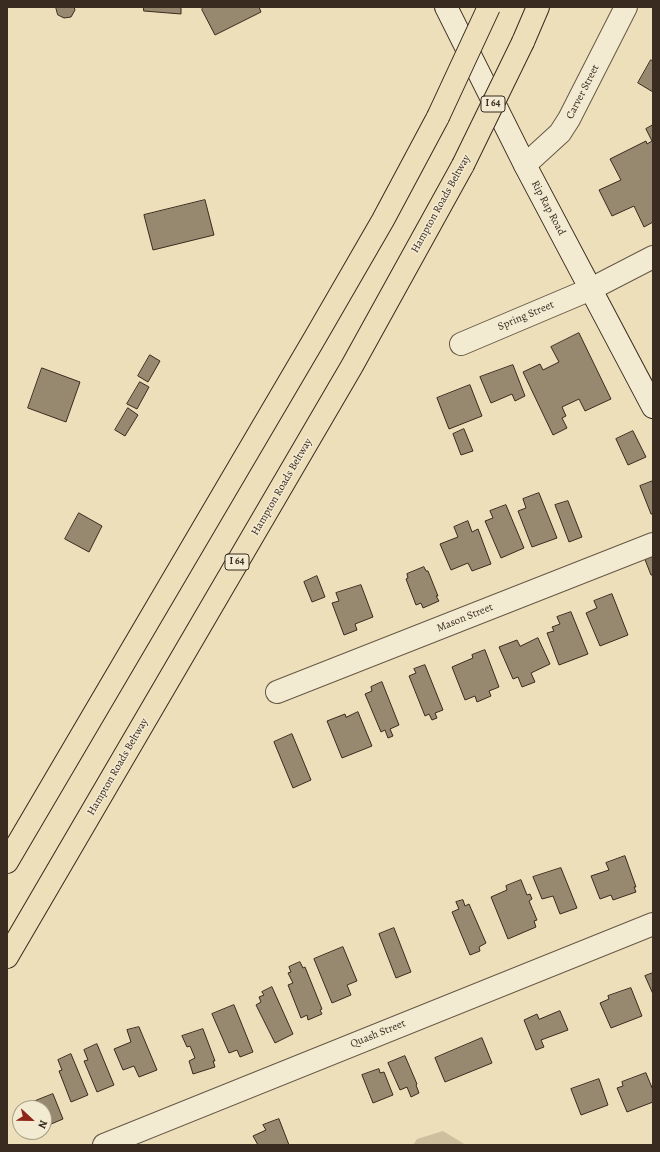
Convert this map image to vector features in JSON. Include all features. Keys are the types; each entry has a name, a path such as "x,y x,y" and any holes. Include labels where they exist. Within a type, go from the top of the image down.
{"highway":[{"path":"7,862 383,220 438,117 489,7"},
{"name":"Hampton Roads Beltway","path":"7,957 352,366 463,165 523,42 538,7"}],"street":[{"name":"Rip Rap Road","path":"446,7 525,165 653,407"},
{"name":"Carver Street","path":"525,165 560,133 569,119 626,7"},
{"name":"Spring Street","path":"461,344 591,289 653,258"},
{"name":"Mason Street","path":"277,692 653,544"},
{"name":"Quash Street","path":"108,1144 653,924"}],"shaded area":[{"path":"443,1131 466,1145 413,1145 417,1139"}],"building":[{"path":"56,7 74,7 75,10 71,17 64,18 58,15"},
{"path":"144,7 181,7 181,14 144,11"},
{"path":"203,7 259,7 261,12 215,35 202,10"},
{"path":"651,60 653,61 653,92 638,83"},
{"path":"653,125 653,222 644,227 634,206 612,216 599,190 621,180 610,159 646,141 647,144 652,141 646,129"},
{"path":"205,200 214,235 153,250 144,215"},
{"path":"579,333 611,399 585,411 579,399 562,407 566,416 562,418 567,428 553,435 523,372 540,364 543,370 559,362 551,347"},
{"path":"150,355 160,361 148,382 138,376"},
{"path":"513,365 525,396 515,401 512,394 491,403 480,377"},
{"path":"42,368 80,382 66,422 28,408"},
{"path":"140,382 149,387 137,409 127,404"},
{"path":"470,385 482,416 449,429 437,398"},
{"path":"128,408 138,415 125,436 115,430"},
{"path":"464,429 473,451 461,455 453,434"},
{"path":"633,431 646,457 628,465 616,439"},
{"path":"653,481 653,514 651,514 640,486"},
{"path":"539,493 557,538 532,547 518,511 526,508 523,499"},
{"path":"568,501 582,537 569,542 555,505"},
{"path":"506,505 524,548 501,558 485,521 493,518 490,511"},
{"path":"79,513 102,526 89,552 65,539"},
{"path":"468,521 472,532 478,529 491,564 472,571 468,563 451,570 440,544 458,537 454,527"},
{"path":"653,553 653,575 651,575 644,557"},
{"path":"424,567 426,571 428,571 439,601 423,608 421,603 416,605 406,579 408,578 407,574"},
{"path":"317,576 325,597 312,602 304,582"},
{"path":"361,585 373,617 355,624 357,630 344,635 332,603 339,601 336,593"},
{"path":"612,594 628,635 600,646 586,613 597,608 594,601"},
{"path":"571,612 588,654 559,665 547,633 554,631 552,627 560,624 557,617"},
{"path":"538,638 550,664 531,673 535,682 522,687 518,677 513,679 499,647 517,640 520,646"},
{"path":"485,650 499,687 489,691 491,696 477,702 475,696 465,700 452,667 473,658 472,655"},
{"path":"425,665 443,710 435,713 437,718 432,720 429,714 425,716 409,676 416,673 414,669"},
{"path":"382,682 399,725 390,729 393,736 388,738 385,730 381,732 365,694 372,691 371,687"},
{"path":"358,712 372,746 342,758 327,721 345,714 346,717"},
{"path":"292,734 311,780 293,788 274,742"},
{"path":"625,856 636,887 634,887 636,892 613,900 611,895 600,899 591,876 609,870 606,863"},
{"path":"561,868 577,908 560,914 553,896 542,899 533,877"},
{"path":"521,880 527,895 530,894 532,899 529,901 537,920 534,921 536,927 508,939 491,897 507,890 506,886"},
{"path":"463,900 465,906 469,904 486,943 479,947 480,951 470,955 452,912 459,909 456,902"},
{"path":"394,928 411,972 396,978 379,934"},
{"path":"343,947 357,981 347,985 351,995 332,1003 314,959"},
{"path":"300,962 303,968 305,967 322,1009 320,1010 322,1014 308,1020 307,1015 301,1018 288,985 293,983 288,973 291,972 289,967"},
{"path":"653,973 653,994 645,976"},
{"path":"272,987 293,1034 275,1043 256,1005 261,1002 259,997 264,995 262,992"},
{"path":"631,988 642,1016 611,1028 600,1003 609,999 608,996"},
{"path":"234,1005 253,1052 240,1057 237,1050 229,1053 212,1014"},
{"path":"560,1011 568,1030 541,1040 544,1047 536,1050 524,1020 537,1014 539,1019"},
{"path":"139,1027 157,1070 139,1077 134,1066 123,1070 114,1049 131,1042 127,1030"},
{"path":"203,1029 215,1061 213,1061 215,1067 193,1074 189,1061 195,1058 190,1046 187,1047 182,1036"},
{"path":"482,1038 492,1063 445,1082 435,1058"},
{"path":"97,1044 114,1085 97,1092 84,1061 88,1060 84,1050"},
{"path":"71,1054 88,1095 71,1102 59,1071 62,1070 58,1060"},
{"path":"405,1056 417,1084 419,1093 411,1097 407,1087 400,1090 388,1063"},
{"path":"379,1069 380,1073 384,1072 393,1095 373,1103 362,1075"},
{"path":"646,1073 653,1090 653,1102 627,1112 617,1088 623,1086 622,1082"},
{"path":"599,1079 608,1105 581,1115 571,1089"},
{"path":"53,1094 63,1119 52,1124 52,1100 38,1100"},
{"path":"279,1119 289,1145 258,1145 253,1136 266,1130 263,1125"}]}
